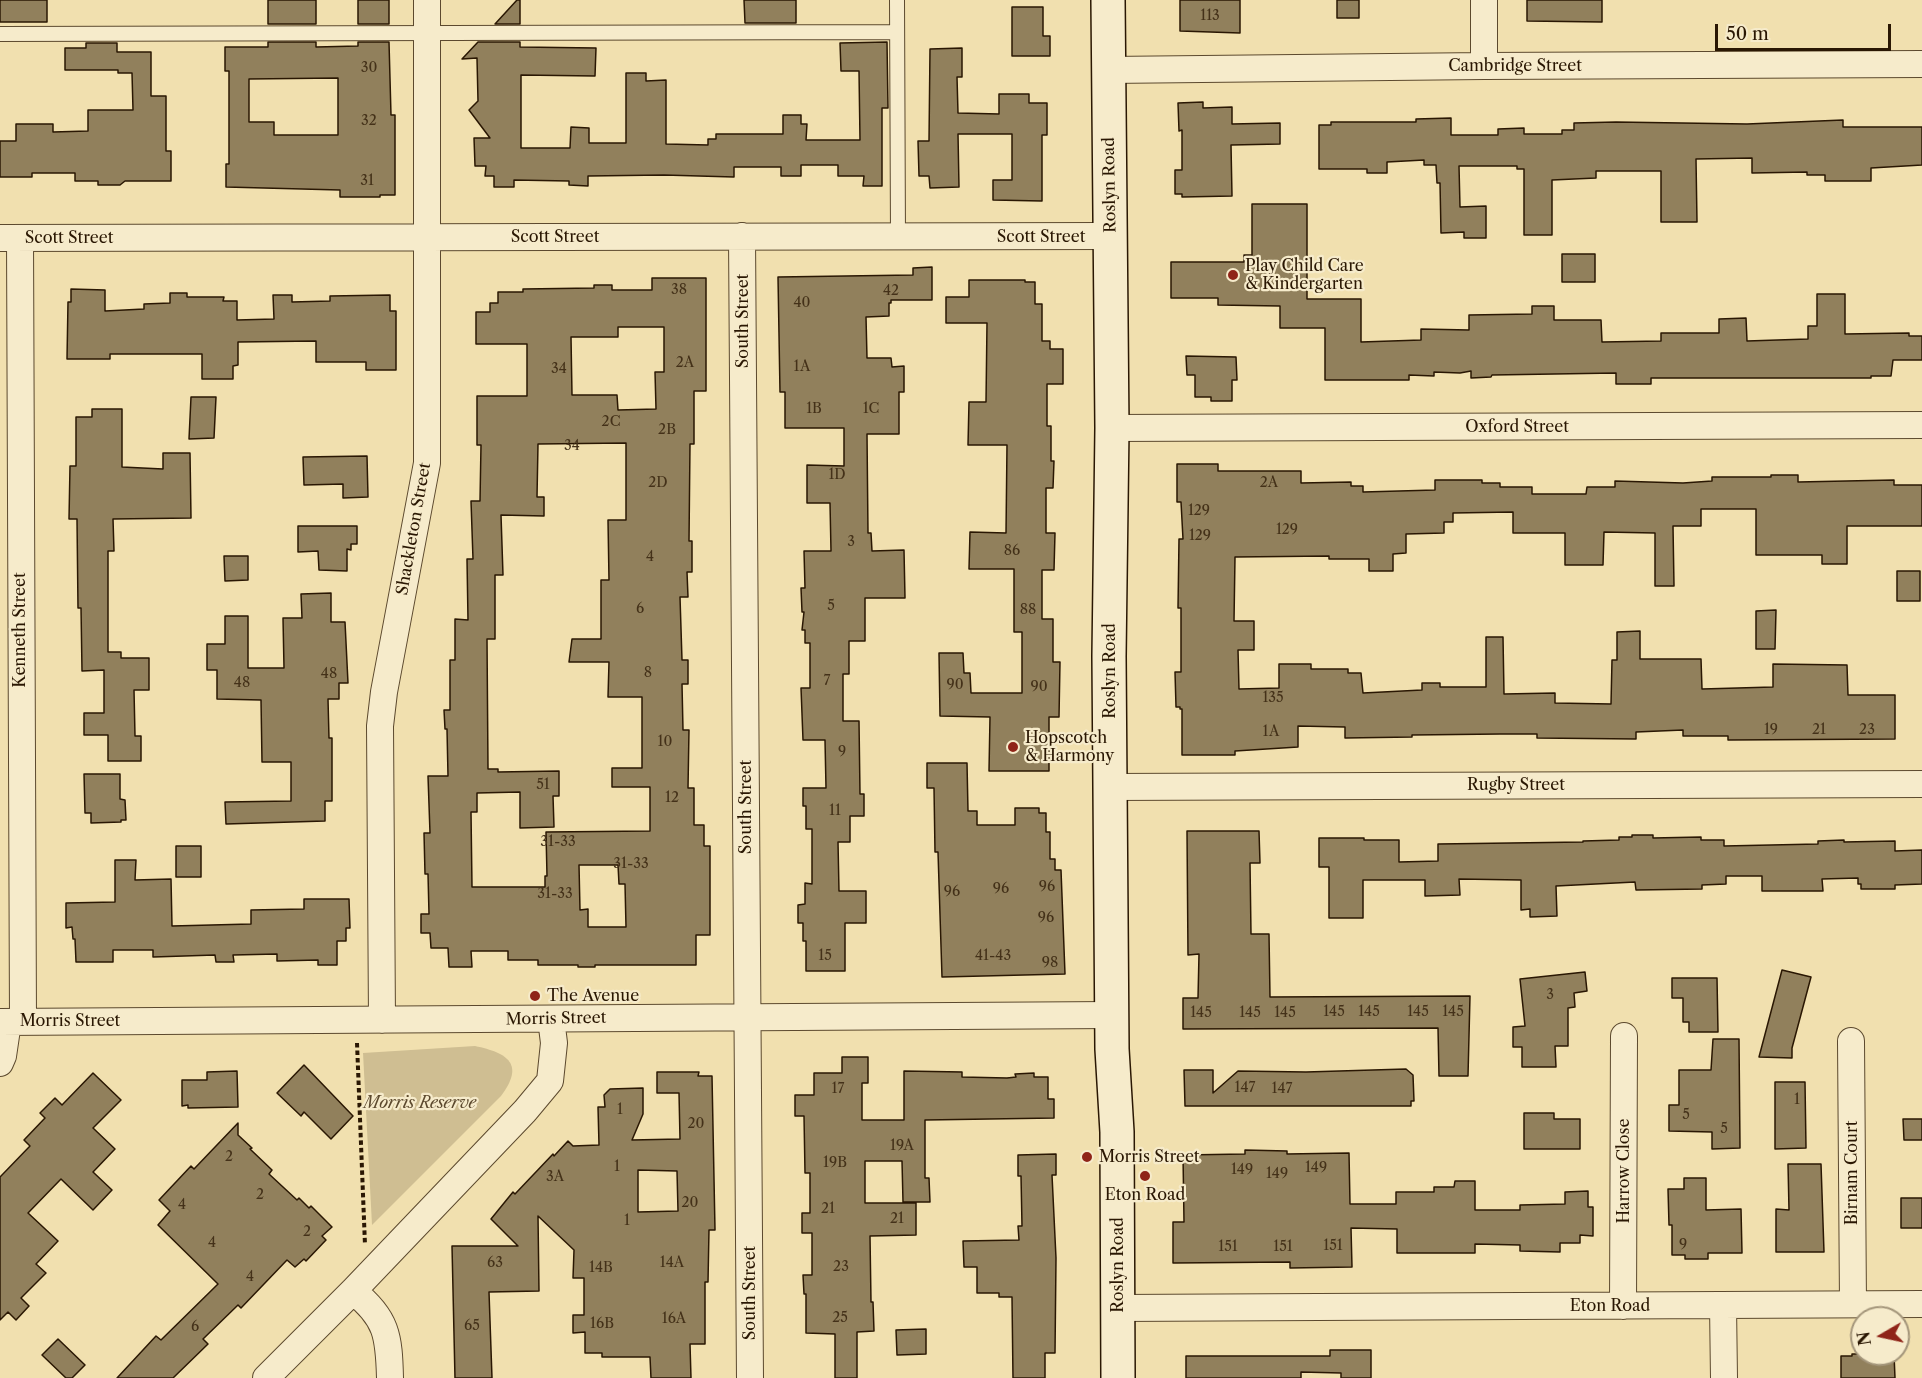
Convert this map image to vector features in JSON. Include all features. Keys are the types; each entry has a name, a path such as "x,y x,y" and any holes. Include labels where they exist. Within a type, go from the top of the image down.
{"street":[{"name":"Shackleton Street","path":"382,1020 380,726 384,692 427,463 427,0"},
{"name":"Roslyn Road","path":"1108,0 1112,428 1110,787 1112,1049 1117,1132 1118,1378"},
{"path":"1484,0 1484,66"},
{"name":"Cambridge Street","path":"1108,70 1922,64"},
{"name":"South Street","path":"742,236 750,1378"},
{"name":"Scott Street","path":"10,238 1110,236"},
{"name":"Kenneth Street","path":"0,1063 10,1022 10,238"},
{"name":"Oxford Street","path":"1112,428 1922,425"},
{"name":"Rugby Street","path":"1110,787 1922,784"},
{"name":"Morris Street","path":"10,1022 1112,1015"},
{"path":"266,1378 353,1291 525,1111 550,1081 554,1042 551,1019"},
{"name":"Harrow Close","path":"1623,1306 1624,1036"},
{"name":"Birnam Court","path":"1851,1041 1853,1304"},
{"path":"353,1291 370,1304 385,1328 390,1350 390,1378"},
{"name":"Eton Road","path":"1118,1308 1922,1304"},
{"path":"1723,1305 1724,1378"}],"lane":[{"path":"897,0 898,237"},
{"path":"0,34 897,33"}],"path":[{"path":"357,1042 365,1248"}],"green space":[{"name":"Morris Reserve","path":"475,1046 504,1056 512,1068 512,1076 508,1085 501,1096 372,1225 363,1053"}],"building":[{"path":"0,0 47,0 47,22 0,22"},
{"path":"268,0 316,0 316,24 268,24"},
{"path":"358,0 389,0 389,24 358,24"},
{"path":"517,0 520,0 520,24 495,24"},
{"path":"744,0 796,0 796,23 745,23"},
{"path":"1180,0 1240,0 1240,33 1180,31"},
{"path":"1337,0 1359,0 1359,18 1337,18"},
{"path":"1527,0 1602,0 1602,22 1527,21"},
{"path":"1012,7 1043,7 1043,36 1050,36 1050,56 1012,56"},
{"path":"268,42 316,42 316,47 358,46 358,42 389,42 391,115 395,115 395,195 340,197 340,190 226,187 226,164 229,164 229,71 225,71 225,47 268,47","holes":["338,78 338,135 274,135 274,122 249,122 249,79"]},
{"path":"478,42 520,42 520,47 596,48 595,76 521,75 521,148 570,148 571,127 589,128 589,143 626,143 626,73 646,73 646,81 666,80 666,144 708,145 708,139 716,139 716,134 783,134 783,115 801,115 801,124 807,124 806,140 860,140 859,71 841,71 840,43 887,42 888,108 882,108 882,186 863,186 864,176 838,176 838,165 801,165 801,176 781,176 781,167 734,167 734,177 588,176 588,186 569,185 569,181 514,180 514,187 494,187 494,176 485,176 486,166 475,166 474,138 490,138 469,110 478,101 477,58 462,59"},
{"path":"86,43 117,43 117,52 151,52 151,96 166,96 166,151 171,151 171,181 125,181 120,185 98,185 98,181 75,181 75,173 32,173 32,177 0,177 0,141 16,141 16,124 53,124 53,132 88,131 88,110 133,110 132,73 118,73 118,70 65,70 65,48 86,48"},
{"path":"962,48 962,77 957,77 958,113 999,114 999,94 1029,94 1029,103 1047,103 1047,135 1042,135 1042,201 993,200 993,180 1012,180 1012,134 958,134 959,187 930,188 929,176 919,176 918,141 929,141 930,49"},
{"path":"1203,102 1203,108 1232,107 1232,124 1280,123 1280,144 1231,145 1232,196 1182,197 1182,194 1175,194 1175,170 1182,170 1182,130 1179,131 1178,103"},
{"path":"1451,118 1451,135 1498,135 1498,129 1524,128 1524,134 1562,134 1562,130 1574,130 1574,123 1616,122 1747,124 1843,120 1843,127 1922,127 1922,165 1871,168 1871,181 1825,181 1825,175 1807,175 1807,172 1752,173 1752,158 1696,159 1697,222 1661,222 1661,171 1596,171 1596,178 1552,180 1552,235 1524,235 1524,169 1517,169 1517,166 1459,166 1460,207 1486,206 1486,238 1464,238 1464,232 1441,233 1440,183 1437,183 1436,165 1424,165 1424,160 1387,162 1387,173 1367,173 1367,169 1319,169 1319,125 1331,125 1331,122 1416,122 1416,119"},
{"path":"1252,204 1307,204 1307,299 1361,299 1361,342 1421,340 1421,329 1469,330 1469,315 1532,314 1532,306 1554,306 1554,320 1601,320 1602,342 1661,341 1661,333 1719,333 1719,319 1746,318 1747,341 1808,339 1808,326 1817,326 1817,294 1845,294 1845,334 1909,333 1909,336 1922,336 1922,360 1893,360 1891,376 1871,376 1871,378 1651,378 1651,384 1616,384 1616,373 1492,375 1491,377 1471,378 1471,371 1434,372 1434,376 1409,375 1409,380 1325,380 1325,328 1280,328 1280,306 1218,305 1218,298 1171,298 1171,262 1244,262 1244,255 1252,255"},
{"path":"1562,254 1595,254 1595,282 1562,282"},
{"path":"932,267 932,300 891,300 889,316 866,317 867,358 891,358 892,367 904,366 904,392 899,392 899,434 867,434 868,533 871,533 872,551 904,550 905,598 865,598 865,641 849,641 849,674 843,674 843,721 859,721 860,794 864,794 864,816 850,816 850,842 838,842 839,891 866,891 866,923 845,923 845,971 806,971 806,941 803,941 803,923 798,923 798,905 805,904 805,883 812,884 812,829 806,829 803,788 826,788 825,740 803,740 801,688 810,688 810,643 805,643 805,630 802,630 804,612 802,612 801,588 805,588 804,551 831,551 830,503 807,503 807,465 844,466 844,428 785,428 785,392 780,392 778,277 913,275 913,268"},
{"path":"652,278 706,278 706,391 694,391 694,444 690,444 689,541 692,541 692,572 687,572 688,597 680,597 682,660 688,660 688,684 682,684 683,730 689,730 688,788 694,788 694,825 704,825 704,846 710,846 710,935 696,935 696,965 578,967 578,965 538,965 538,960 508,960 508,951 471,951 472,967 449,967 448,948 431,948 430,933 421,933 421,914 429,914 424,833 430,833 428,776 448,776 447,729 445,729 444,710 450,710 450,660 455,660 455,619 468,620 467,559 473,559 471,501 480,501 481,445 477,445 477,396 527,396 527,344 476,344 476,312 490,312 490,303 498,303 498,292 523,292 523,289 594,288 594,285 612,285 612,290 652,290","holes":["618,327 664,327 664,372 655,372 656,409 618,410 617,395 572,395 571,337 618,337","626,443 626,520 608,520 609,580 601,580 601,639 572,639 569,662 609,662 608,697 642,697 642,768 612,768 612,787 650,787 650,831 546,832 545,887 472,887 471,812 477,812 477,793 520,792 520,828 554,827 553,796 559,796 559,771 498,772 498,769 488,769 487,639 495,639 495,575 503,575 501,515 544,516 544,497 537,497 538,444","579,865 618,865 619,884 625,884 626,927 588,927 588,909 580,910"]},
{"path":"969,280 1035,282 1035,304 1042,304 1042,341 1050,341 1050,349 1063,349 1063,384 1047,384 1047,426 1051,426 1051,461 1054,461 1053,488 1046,488 1046,533 1055,533 1054,570 1042,570 1042,619 1053,619 1053,662 1060,662 1059,717 1049,717 1049,771 989,771 990,717 940,716 939,653 963,653 964,673 970,673 971,693 1022,693 1022,632 1014,632 1014,569 969,569 970,532 1006,533 1007,445 968,445 969,402 986,402 987,323 946,323 946,297 969,297"},
{"path":"71,289 105,290 105,311 144,309 144,304 170,303 170,293 187,293 187,297 224,297 223,301 237,301 237,320 274,319 273,295 292,295 292,302 330,301 330,296 390,295 390,311 396,311 396,370 366,370 366,362 316,362 316,341 238,342 238,365 233,366 233,379 202,379 202,354 110,354 110,359 67,359 68,302 71,302"},
{"path":"1186,356 1236,357 1237,380 1232,380 1232,401 1211,401 1211,397 1195,397 1195,375 1187,375"},
{"path":"191,397 216,397 214,438 189,439"},
{"path":"92,409 122,409 122,467 163,469 163,453 190,453 191,518 113,519 114,551 108,551 108,652 121,652 121,658 149,658 149,690 134,690 135,736 141,736 141,761 108,761 108,735 84,735 84,713 104,713 104,670 82,671 81,608 78,608 77,519 69,519 70,466 76,466 76,417 92,417"},
{"path":"367,456 368,497 343,498 343,484 304,485 303,457"},
{"path":"1177,464 1218,464 1218,471 1301,471 1301,483 1351,482 1351,486 1363,486 1363,492 1435,490 1435,480 1482,480 1482,483 1500,483 1500,487 1532,487 1532,494 1586,494 1587,487 1615,487 1615,481 1683,483 1712,481 1712,477 1771,477 1771,475 1798,475 1798,482 1894,480 1894,485 1922,485 1922,526 1847,526 1847,564 1822,564 1822,555 1756,555 1756,509 1701,509 1701,526 1673,526 1674,586 1655,586 1655,533 1604,532 1603,565 1565,565 1565,533 1513,533 1513,512 1453,513 1453,522 1444,522 1444,533 1406,534 1406,553 1393,554 1393,571 1369,571 1369,559 1329,559 1329,556 1235,557 1234,621 1254,621 1254,650 1238,650 1239,689 1279,688 1279,664 1311,664 1311,669 1348,669 1348,673 1361,673 1363,693 1422,690 1422,683 1440,683 1440,687 1486,687 1486,637 1503,637 1504,694 1555,693 1555,703 1611,704 1612,660 1617,660 1617,632 1640,631 1640,659 1701,659 1702,689 1773,687 1773,664 1847,665 1848,695 1895,695 1895,739 1728,740 1728,736 1683,736 1683,730 1636,732 1636,739 1537,738 1537,734 1345,738 1345,727 1298,726 1298,747 1235,751 1235,755 1182,755 1182,709 1176,707 1175,672 1181,672 1181,608 1178,608 1179,539 1183,539 1181,502 1177,502"},
{"path":"298,526 357,526 357,544 351,544 351,550 347,549 347,571 319,570 318,551 298,552"},
{"path":"224,556 248,556 248,580 225,581"},
{"path":"1897,571 1920,571 1920,601 1897,601"},
{"path":"331,593 331,622 345,622 348,683 339,683 339,699 328,699 329,738 332,738 332,801 325,801 325,821 226,824 225,802 291,801 291,762 262,762 261,700 217,699 217,670 207,670 207,644 225,644 225,616 248,616 248,668 284,668 283,618 302,618 301,594"},
{"path":"1776,610 1775,649 1756,649 1756,611"},
{"path":"927,763 967,763 968,811 977,811 977,825 1015,825 1015,808 1039,808 1039,813 1046,813 1046,832 1050,832 1050,859 1055,859 1055,870 1061,870 1065,974 942,977 934,788 927,788"},
{"path":"84,774 120,774 120,799 125,800 126,820 91,823 91,813 85,813"},
{"path":"1187,831 1259,831 1260,863 1250,863 1251,934 1269,934 1270,997 1470,996 1468,1076 1439,1076 1438,1028 1183,1029 1183,998 1198,998 1199,954 1188,955"},
{"path":"1632,835 1653,835 1653,838 1701,837 1701,840 1724,840 1724,846 1818,844 1818,841 1844,840 1844,842 1895,841 1895,851 1922,850 1922,884 1895,885 1895,889 1861,889 1858,878 1822,879 1823,891 1762,891 1762,876 1726,876 1726,884 1702,885 1702,889 1636,890 1635,882 1556,886 1557,916 1530,917 1530,909 1521,910 1521,880 1459,879 1460,895 1425,896 1425,880 1363,880 1363,918 1329,918 1329,867 1319,867 1319,838 1399,840 1399,862 1438,861 1438,844 1583,842 1619,840 1619,837 1632,837"},
{"path":"176,846 201,846 201,877 176,877"},
{"path":"115,860 136,860 135,880 171,879 172,926 251,924 251,910 304,909 304,899 349,899 350,928 346,928 346,941 337,941 337,965 318,965 318,960 277,961 277,954 233,955 234,962 216,962 215,955 153,957 153,950 113,950 113,962 76,962 72,927 66,928 66,903 115,902"},
{"path":"1782,970 1811,977 1792,1048 1792,1058 1759,1057"},
{"path":"1585,972 1587,991 1574,993 1575,1007 1568,1008 1568,1046 1555,1046 1556,1067 1522,1067 1522,1047 1513,1047 1513,1027 1525,1026 1520,979"},
{"path":"1672,978 1717,978 1718,1032 1689,1032 1689,1022 1683,1022 1683,998 1672,998"},
{"path":"1713,1039 1739,1039 1740,1148 1712,1149 1712,1132 1669,1131 1669,1105 1679,1105 1679,1070 1711,1070"},
{"path":"842,1057 868,1057 868,1083 862,1083 862,1120 904,1120 904,1071 962,1072 962,1077 1007,1078 1016,1077 1015,1074 1034,1073 1034,1077 1048,1077 1048,1099 1054,1099 1054,1118 925,1120 925,1178 929,1178 930,1202 903,1202 902,1161 865,1161 865,1203 916,1203 916,1235 870,1236 874,1331 857,1332 857,1378 835,1378 835,1334 806,1333 806,1294 804,1294 803,1275 812,1275 812,1233 802,1233 802,1213 810,1213 810,1173 805,1173 804,1116 795,1116 795,1095 814,1095 814,1073 842,1073"},
{"path":"304,1065 353,1116 331,1139 304,1112 301,1116 277,1093"},
{"path":"1406,1069 1413,1075 1414,1101 1411,1101 1411,1106 1185,1106 1184,1070 1213,1070 1213,1093 1238,1071 1306,1072"},
{"path":"237,1071 238,1107 188,1108 188,1105 182,1106 182,1080 207,1080 207,1072"},
{"path":"657,1072 699,1072 698,1076 712,1076 715,1230 709,1230 708,1282 705,1282 705,1344 690,1344 691,1378 651,1378 650,1357 602,1357 602,1353 585,1353 585,1332 573,1333 573,1315 584,1315 584,1278 573,1278 574,1250 538,1216 539,1291 489,1292 492,1378 455,1378 452,1246 518,1246 491,1219 513,1192 515,1194 568,1141 573,1146 599,1145 598,1107 605,1107 604,1095 610,1089 643,1088 643,1114 632,1140 680,1139 679,1093 657,1093","holes":["638,1170 677,1171 678,1211 638,1212"]},
{"path":"93,1073 121,1100 93,1128 115,1149 93,1172 112,1190 93,1210 61,1179 28,1213 58,1241 36,1264 46,1273 21,1298 29,1306 16,1320 8,1312 0,1320 0,1177 30,1146 24,1140 45,1118 40,1113 55,1098 62,1105"},
{"path":"1775,1082 1805,1082 1806,1148 1775,1149"},
{"path":"1524,1113 1554,1113 1554,1119 1580,1119 1580,1149 1524,1149"},
{"path":"1903,1119 1922,1119 1922,1140 1904,1140"},
{"path":"238,1123 238,1135 272,1170 269,1174 297,1200 299,1198 309,1208 311,1206 332,1227 322,1236 326,1240 306,1261 304,1259 295,1267 287,1260 241,1308 238,1305 203,1339 208,1344 173,1378 117,1378 156,1336 161,1340 218,1284 158,1225 170,1211 159,1200 191,1166 194,1169"},
{"path":"1245,1150 1287,1151 1287,1154 1349,1153 1350,1204 1396,1204 1396,1192 1434,1192 1434,1187 1454,1187 1455,1181 1475,1181 1475,1210 1520,1210 1520,1205 1565,1204 1565,1192 1588,1191 1588,1207 1593,1207 1593,1236 1580,1235 1580,1243 1560,1243 1560,1252 1520,1251 1520,1245 1475,1244 1475,1253 1397,1253 1397,1229 1351,1228 1352,1267 1290,1268 1290,1262 1173,1263 1173,1222 1184,1222 1183,1155 1245,1154"},
{"path":"1056,1154 1056,1175 1052,1175 1056,1258 1055,1353 1045,1353 1045,1378 1013,1378 1012,1297 999,1297 999,1293 977,1293 977,1267 964,1267 963,1241 1019,1240 1018,1226 1022,1226 1021,1176 1018,1176 1018,1155"},
{"path":"1788,1164 1821,1164 1824,1252 1776,1252 1776,1209 1789,1210"},
{"path":"1684,1178 1706,1178 1706,1210 1741,1209 1742,1253 1708,1253 1708,1259 1685,1259 1685,1255 1672,1255 1672,1225 1669,1225 1668,1189 1684,1189"},
{"path":"1901,1198 1922,1198 1922,1228 1901,1228"},
{"path":"926,1329 926,1354 897,1355 896,1330"},
{"path":"58,1339 85,1365 72,1378 66,1378 42,1355"},
{"path":"1330,1350 1371,1350 1371,1378 1341,1378 1341,1373 1301,1372 1301,1378 1186,1378 1186,1356 1330,1356"},
{"path":"1841,1356 1850,1356 1850,1366 1894,1366 1895,1378 1841,1378"}],"place":[{"name":"Play Child Care & Kindergarten","path":"1233,275"},
{"name":"Hopscotch & Harmony","path":"1013,747"},
{"name":"The Avenue","path":"535,996"},
{"name":"Morris Street","path":"1087,1157"},
{"name":"Eton Road","path":"1145,1176"}]}
